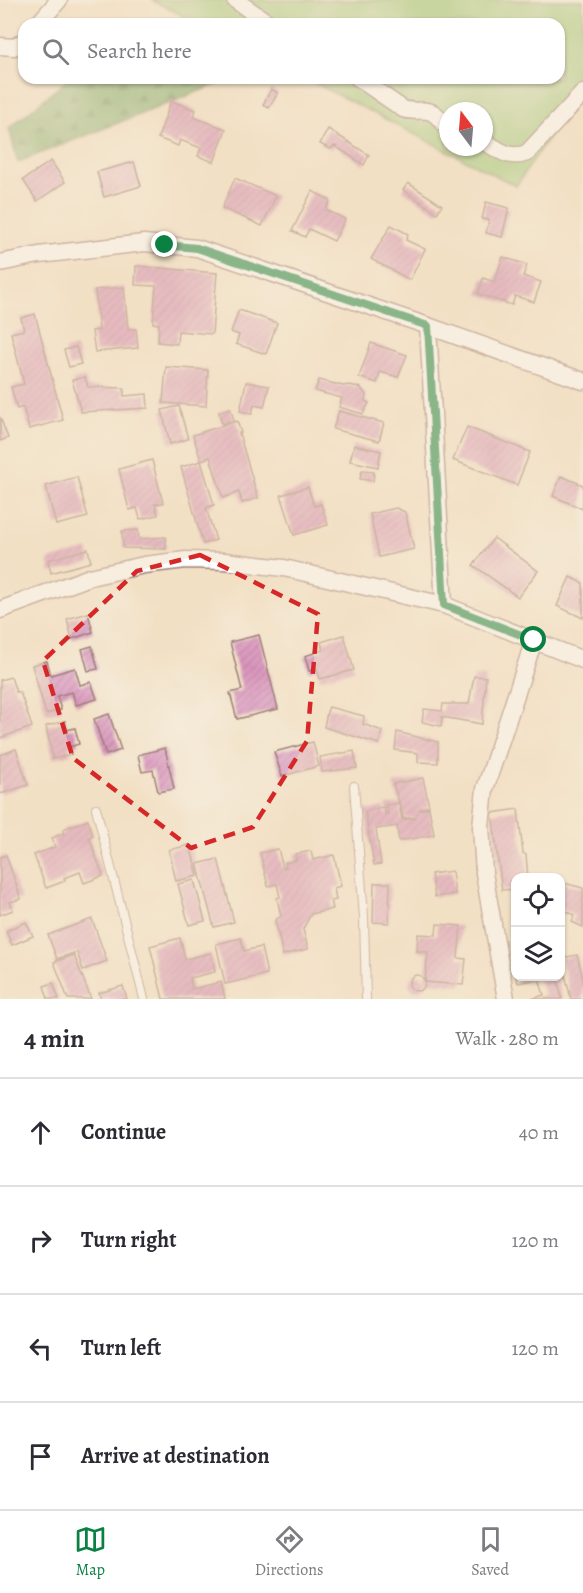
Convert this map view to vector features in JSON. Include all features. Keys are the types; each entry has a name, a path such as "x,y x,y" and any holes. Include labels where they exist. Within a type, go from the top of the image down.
{"street":[{"path":"43,18 59,0"},
{"path":"235,0 261,18"},
{"path":"0,46 14,47 18,45"},
{"path":"367,84 403,109 411,112 427,111 434,113 439,118"},
{"path":"493,146 510,156 527,153 583,93"},
{"path":"0,263 39,255 144,243 197,248 583,381"},
{"path":"428,326 444,605"},
{"path":"0,610 90,577 144,565 186,560 224,561 284,568 444,605 583,660"},
{"path":"506,999 484,873 481,826 485,789 534,640"}],"lane":[{"path":"354,786 364,917 366,999"},
{"path":"96,808 144,999"}],"highlighted area":[{"path":"200,555 318,614 307,741 253,827 191,848 73,758 43,661 137,571"}],"green space":[{"path":"152,0 583,0 583,85 516,186 457,156 493,156 493,102 439,102 439,147 317,84 565,84 565,18 187,18"},
{"path":"63,84 218,84 18,162 9,128"}],"building":[{"path":"271,89 278,93 269,108 263,105"},
{"path":"171,101 196,110 193,117 226,129 214,162 198,156 201,148 180,140 178,146 158,138"},
{"path":"328,129 369,155 364,165 335,146 330,149 320,144"},
{"path":"51,161 65,182 37,201 23,180"},
{"path":"134,162 141,186 104,197 97,172"},
{"path":"235,178 276,196 262,226 222,208"},
{"path":"408,183 442,205 437,213 403,190"},
{"path":"312,191 330,200 326,210 345,219 334,241 309,229 305,237 292,231"},
{"path":"486,202 509,208 502,237 486,233 489,220 482,219"},
{"path":"391,225 408,234 406,240 425,249 410,280 371,259"},
{"path":"503,257 527,265 523,276 541,282 534,302 515,296 512,305 478,294 483,278 494,282"},
{"path":"136,266 217,273 212,334 178,331 177,344 158,342 159,324 153,323 156,286 135,285"},
{"path":"124,287 128,329 136,329 138,348 95,352 92,331 99,330 95,290"},
{"path":"239,310 277,323 266,354 236,344 239,335 231,332"},
{"path":"35,314 63,420 29,429 23,407 17,409 11,387 24,384 11,333 24,330 21,318"},
{"path":"371,343 407,355 398,377 380,372 377,383 359,377"},
{"path":"76,347 81,364 69,367 64,350"},
{"path":"166,367 208,370 206,406 163,403"},
{"path":"85,377 88,387 124,388 124,396 147,394 148,408 81,412 72,380"},
{"path":"319,380 361,388 366,395 365,401 369,403 363,414 339,407 342,398 315,391"},
{"path":"246,382 269,386 264,407 254,405 252,414 240,411"},
{"path":"179,406 188,439 170,444 162,410"},
{"path":"230,408 234,420 222,424 219,412"},
{"path":"339,411 384,423 379,441 333,429"},
{"path":"0,417 8,438 0,441"},
{"path":"237,421 258,498 242,503 239,492 223,498 210,457 201,460 193,435"},
{"path":"467,427 530,452 517,485 453,460"},
{"path":"354,445 381,451 378,467 350,461"},
{"path":"152,460 163,503 155,504 158,515 140,519 137,508 129,510 119,469"},
{"path":"201,461 214,505 206,508 216,540 203,544 181,467"},
{"path":"362,470 374,472 373,481 360,479"},
{"path":"561,476 583,485 583,509 553,496"},
{"path":"77,477 88,517 56,525 46,486"},
{"path":"308,487 314,506 321,504 328,525 294,535 281,495"},
{"path":"396,508 405,512 414,549 379,557 370,514"},
{"path":"138,530 139,539 166,537 166,549 123,548 122,531"},
{"path":"494,538 538,571 518,597 473,565"},
{"path":"88,549 91,562 51,573 48,560"},
{"path":"570,577 583,583 583,618 557,606"},
{"path":"88,613 93,632 72,639 67,619"},
{"path":"259,635 278,709 237,719 230,693 242,690 230,642"},
{"path":"344,635 354,670 320,679 317,669 309,671 305,656 323,650 321,642"},
{"path":"92,646 98,669 88,671 82,649"},
{"path":"47,661 51,675 75,668 80,685 91,682 97,699 76,705 72,692 57,696 61,710 46,714 32,665"},
{"path":"474,676 486,677 482,724 442,717 441,726 422,722 424,709 442,711 443,704 469,704"},
{"path":"11,677 16,692 20,692 32,727 0,738 0,680"},
{"path":"329,707 364,716 363,724 382,731 379,744 324,727"},
{"path":"109,714 121,750 106,755 94,719"},
{"path":"65,721 67,730 75,728 79,744 69,747 71,754 53,759 46,726"},
{"path":"397,732 438,742 438,763 418,762 418,753 395,750"},
{"path":"313,742 319,766 282,776 274,752"},
{"path":"165,748 174,789 158,792 153,770 142,772 138,755"},
{"path":"16,749 28,785 0,794 0,755"},
{"path":"354,751 357,768 322,772 320,757"},
{"path":"423,778 429,806 419,810 429,808 434,835 399,841 397,826 376,829 381,864 374,865 365,811 384,807 385,814 388,814 386,805 399,803 402,820 416,818 403,818 401,808 393,784"},
{"path":"518,809 528,873 511,873 511,889 502,890 492,813"},
{"path":"88,820 93,836 89,837 103,876 84,883 80,872 46,888 34,855 55,847 52,838 64,833 63,829"},
{"path":"190,845 198,876 176,881 169,850"},
{"path":"278,849 283,868 286,867 285,863 296,860 295,854 311,851 313,860 334,855 341,886 334,888 336,900 331,901 333,909 311,914 303,929 308,949 283,955 275,920 281,916 277,898 280,897 277,884 268,886 260,853"},
{"path":"6,855 21,899 10,902 13,910 0,915 0,857"},
{"path":"218,859 234,922 214,927 197,864"},
{"path":"452,871 455,894 435,897 431,874"},
{"path":"194,880 205,921 189,925 178,884"},
{"path":"374,883 390,883 389,923 373,922"},
{"path":"565,883 583,888 583,927 572,922 574,915 565,910"},
{"path":"92,919 107,961 83,970 77,952 57,959 48,935"},
{"path":"26,922 33,936 12,945 6,931"},
{"path":"437,924 461,926 458,958 466,959 463,985 425,982 428,952 417,951 418,934 436,935"},
{"path":"180,938 185,959 211,953 215,972 190,978 192,989 221,982 225,999 163,999 150,946"},
{"path":"241,938 244,951 261,947 267,974 225,984 216,944"},
{"path":"74,955 91,999 68,999 54,962"},
{"path":"577,955 583,978 583,999 571,999 565,974 565,957"},
{"path":"417,975 425,983 417,991 409,983"},
{"path":"540,981 558,981 562,999 531,999 544,995"},
{"path":"53,983 59,999 48,999 44,986"},
{"path":"123,986 127,999 101,999 99,993"}],"route":[{"path":"165,245 197,248 428,326 444,605 534,640"}]}
